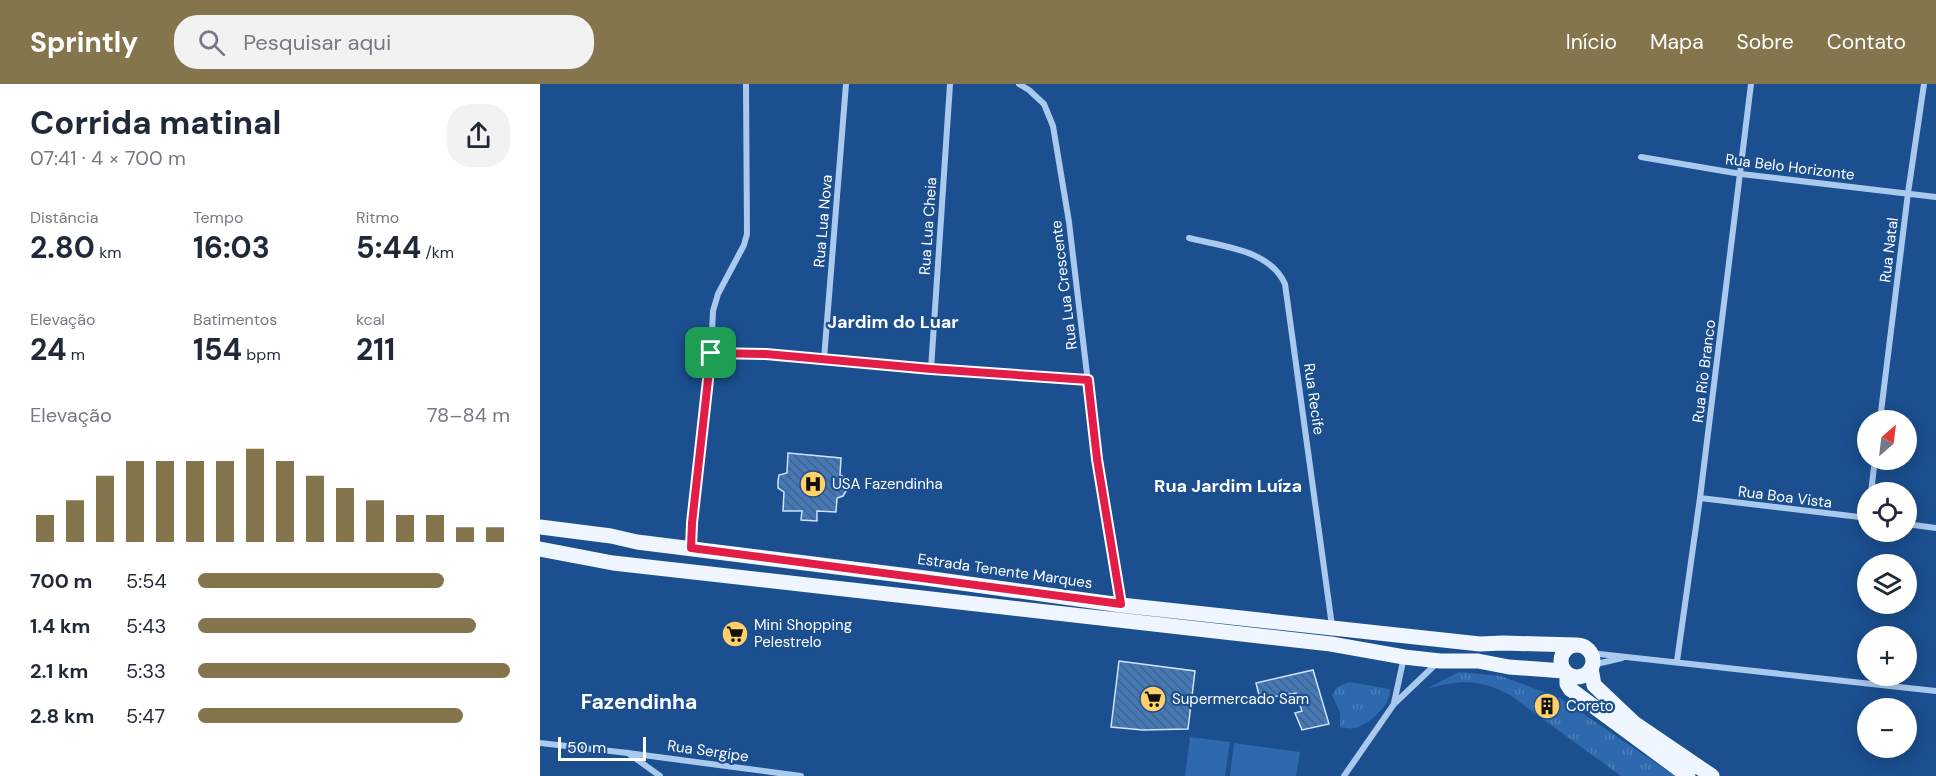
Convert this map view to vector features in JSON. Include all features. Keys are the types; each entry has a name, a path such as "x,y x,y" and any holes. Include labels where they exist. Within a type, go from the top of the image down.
{"main road":[{"name":"Estrada Tenente Marques","path":"540,527 611,536 637,542 1121,604 1451,642 1575,645"},
{"path":"540,549 613,563 1331,644 1404,657 1440,661 1478,661 1509,667 1565,672 1578,677 1588,672 1591,662"},
{"path":"1404,657 1409,643 1412,642 1440,645 1451,642"},
{"path":"1688,776 1570,689 1561,662 1566,649 1575,645 1586,648 1591,662 1594,686 1634,723 1712,776"}],"street":[{"path":"691,548 711,353 713,311 718,294 744,245 747,234 746,84"},
{"name":"Rua Lua Nova","path":"824,359 846,84"},
{"name":"Rua Lua Cheia","path":"931,369 950,84"},
{"name":"Rua Lua Crescente","path":"1019,84 1044,104 1053,126 1069,222 1097,459 1121,604"},
{"name":"Rua Rio Branco","path":"1677,661 1700,498 1751,84"},
{"name":"Rua Natal","path":"1881,410 1924,84"},
{"name":"Rua Belo Horizonte","path":"1641,157 1741,174 1936,197"},
{"name":"Rua Recife","path":"1189,238 1246,252 1263,259 1274,266 1285,284 1333,627"},
{"path":"711,353 766,354 1088,380"},
{"name":"Rua Boa Vista","path":"1700,498 1857,518"},
{"path":"1917,525 1936,528"},
{"path":"1591,662 1629,656"},
{"path":"1591,662 1629,656 1936,691"},
{"path":"1394,704 1404,657"},
{"path":"1344,776 1394,704 1440,661"},
{"name":"Rua Sergipe","path":"540,743 801,776"},
{"path":"628,753 660,776"}],"green space":[{"path":"1459,672 1501,676 1560,698 1675,776 1621,776 1499,689 1479,683 1459,682 1426,689"},
{"path":"1349,682 1390,689 1387,701 1378,713 1361,726 1353,728 1340,727 1340,712 1332,695 1337,687"},
{"path":"1190,737 1230,742 1225,776 1185,776"},
{"path":"1234,743 1300,752 1296,776 1230,776"}],"building":[{"name":"USA Fazendinha","path":"788,453 841,458 840,475 847,479 848,488 843,496 837,498 836,512 817,511 817,521 801,520 802,511 783,511 784,492 778,488 778,481 779,475 787,473"},
{"name":"Supermercado Sam","path":"1119,661 1195,671 1188,729 1143,730 1111,727"},
{"path":"1313,670 1329,724 1302,730 1295,713 1302,711 1296,693 1260,699 1256,683"}],"place":[{"name":"USA Fazendinha","path":"813,484"},
{"name":"Mini Shopping Pelestrelo","path":"735,634"},
{"name":"Supermercado Sam","path":"1153,699"},
{"name":"Coreto","path":"1547,706"}],"district":[{"name":"Jardim do Luar","path":"893,322"},
{"name":"Rua Jardim Luíza","path":"1228,486"},
{"name":"Fazendinha","path":"639,702"}],"route":[{"path":"711,353 766,354 1088,380 1097,459 1121,604 691,548 711,353"}]}
